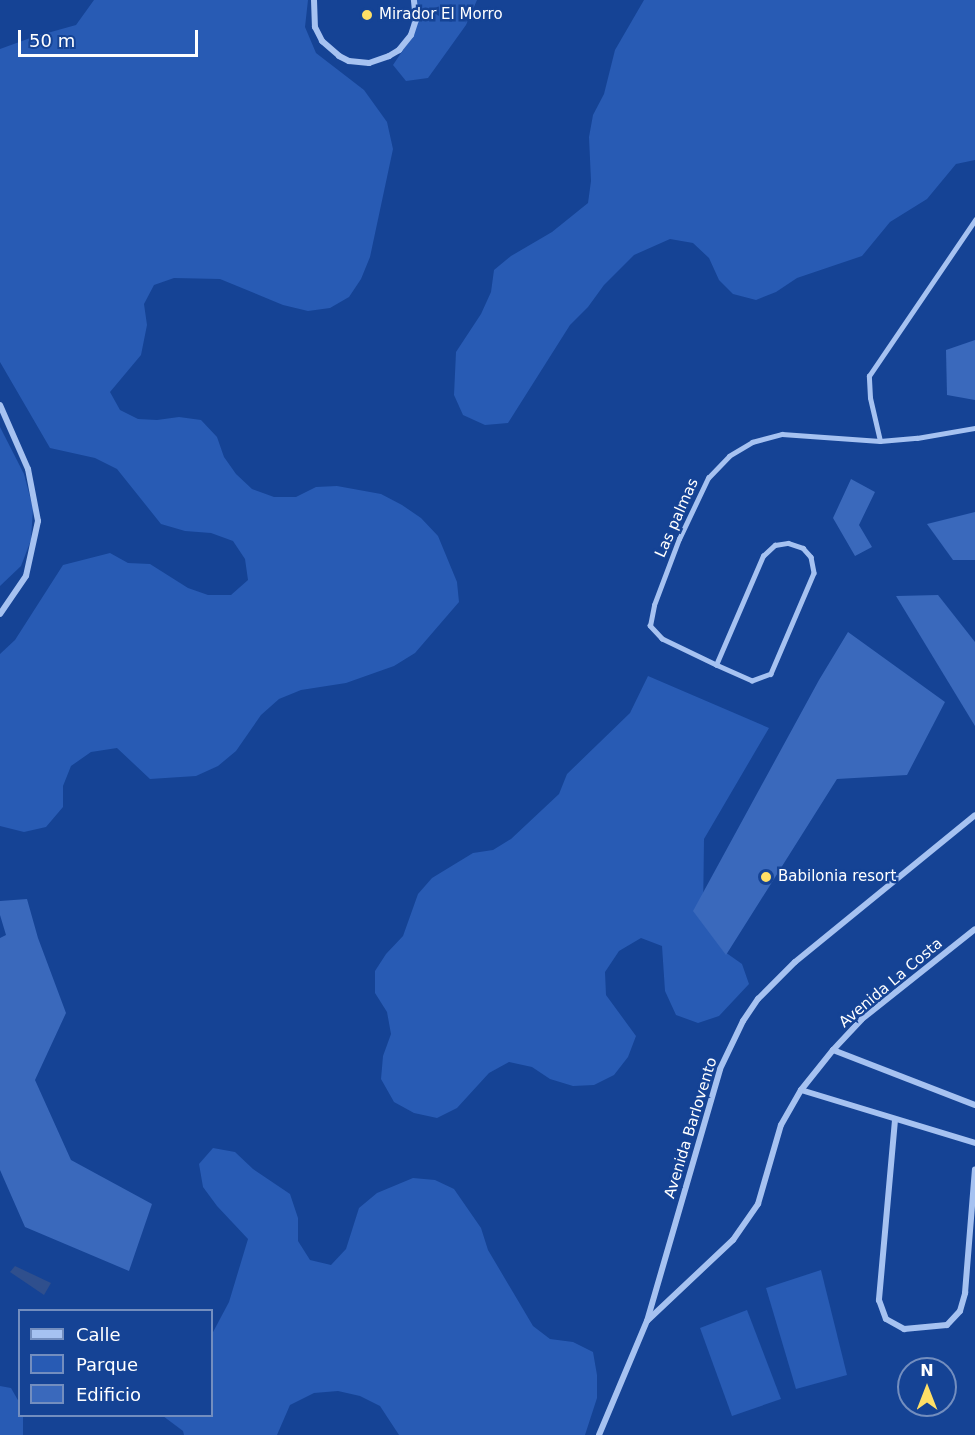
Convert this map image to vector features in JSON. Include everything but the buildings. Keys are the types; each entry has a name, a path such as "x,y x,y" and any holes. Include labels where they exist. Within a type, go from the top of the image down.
{"street":[{"path":"314,0 315,27 322,41 339,56 369,63 399,50 411,35 416,20 414,0"},
{"path":"0,405 28,469 38,521 26,576 0,614"},
{"name":"Avenida Barlovento","path":"599,1435 647,1321 720,1069 743,1021 758,999 795,962 975,815"},
{"name":"Avenida La Costa","path":"647,1321 734,1240 758,1204 781,1125 801,1090 833,1050 862,1019 975,929"},
{"path":"833,1050 975,1105"},
{"path":"801,1090 975,1143"},
{"path":"896,1120 879,1300 886,1319 904,1329 947,1325 960,1311 966,1293 975,1169"}],"lane":[{"path":"880,441 870,398 869,376 975,220"},
{"name":"Las palmas","path":"716,664 763,556 775,545 788,543 803,548 811,557 814,573 771,675 752,681 662,639 650,626 654,605 679,539 708,478 729,456 752,442 782,434 880,441 917,438 975,428"}],"green space":[{"path":"94,0 308,0 305,27 316,53 364,90 387,122 393,149 370,257 361,279 349,297 330,308 308,311 283,305 220,279 174,278 154,285 144,304 147,325 141,355 110,392 120,410 138,419 157,420 179,417 201,420 217,437 224,457 236,474 252,489 274,497 296,497 316,487 337,486 381,494 402,505 421,518 438,536 457,582 459,602 415,653 394,666 346,683 301,690 279,699 261,715 236,751 218,766 196,776 150,779 117,748 91,752 71,766 63,786 63,807 46,827 24,832 0,826 0,654 15,640 63,565 110,553 128,563 150,564 188,588 208,595 231,595 248,580 245,559 233,541 211,533 185,531 161,524 117,469 95,458 50,448 0,362 0,49 76,25"},
{"path":"412,0 477,0 466,25 428,78 406,81 393,65 411,38"},
{"path":"644,0 975,0 975,160 956,164 927,199 890,222 862,256 797,278 776,292 756,300 733,294 719,280 709,258 693,243 670,239 634,255 604,285 588,307 570,325 508,423 485,425 463,415 454,395 456,352 481,314 491,292 494,270 511,256 552,232 588,203 591,181 589,137 593,115 604,94 615,50"},
{"path":"0,427 24,474 33,508 31,540 21,566 0,586"},
{"path":"648,676 769,728 704,839 703,916 725,952 742,964 749,984 719,1016 698,1023 676,1015 665,991 662,946 641,938 619,951 605,972 606,995 636,1036 628,1057 614,1075 594,1085 573,1086 550,1079 532,1067 509,1062 489,1073 457,1108 437,1118 414,1113 394,1102 381,1079 383,1056 391,1034 387,1012 375,993 375,971 386,954 403,936 418,894 432,878 473,853 493,850 511,839 559,794 567,774 630,713"},
{"path":"213,1148 235,1152 253,1169 290,1194 298,1218 298,1241 310,1260 331,1265 346,1249 359,1208 377,1193 413,1178 435,1180 454,1189 481,1228 488,1250 533,1326 550,1339 573,1342 593,1352 597,1375 597,1398 585,1435 399,1435 380,1406 360,1396 338,1391 314,1393 290,1405 277,1435 184,1435 183,1431 164,1417 213,1417 213,1332 229,1302 248,1239 217,1206 203,1187 199,1164"},
{"path":"821,1270 847,1375 796,1389 766,1288"},
{"path":"747,1310 781,1399 732,1416 700,1328"},
{"path":"0,1386 11,1388 18,1400 18,1417 23,1417 23,1435 0,1435"}],"shaded area":[{"path":"15,1266 51,1283 44,1295 10,1272"}],"place":[{"name":"Mirador El Morro","path":"367,15"},
{"name":"Babilonia resort","path":"766,877"}]}
